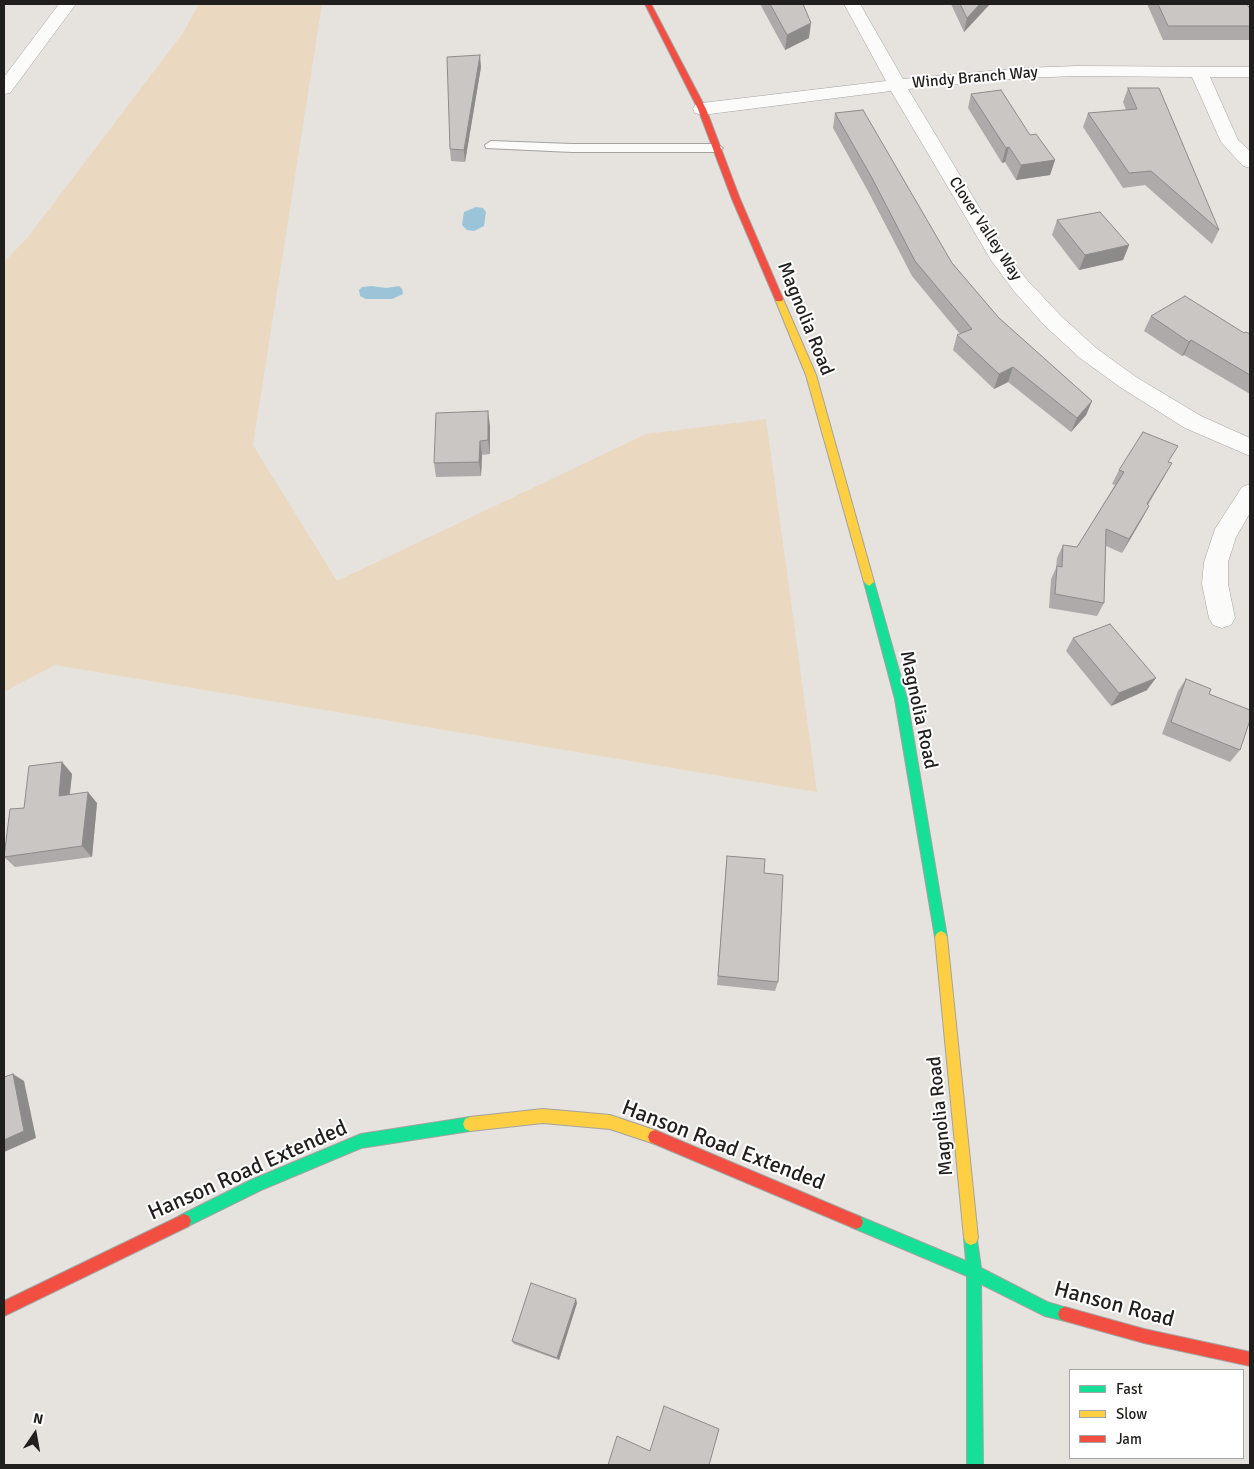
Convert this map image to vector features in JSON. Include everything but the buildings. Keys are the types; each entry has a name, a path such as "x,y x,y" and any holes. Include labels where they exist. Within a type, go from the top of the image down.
{"main road":[{"name":"Magnolia Road","path":"648,4 702,109 736,199 811,375 901,699 938,918 974,1272 975,1465"},
{"name":"Hanson Road Extended","path":"4,1309 256,1185 361,1141 480,1122 543,1116 610,1122 656,1138 974,1272"},
{"name":"Hanson Road","path":"974,1272 1045,1309 1144,1336 1250,1359"}],"street":[{"path":"4,90 68,4"},
{"name":"Clover Valley Way","path":"852,4 896,85 998,255 1020,285 1053,321 1088,353 1128,382 1193,422 1250,448"},
{"path":"1198,72 1230,142 1250,162"},
{"name":"Windy Branch Way","path":"702,109 896,85 1023,73 1250,72"},
{"path":"1222,618 1215,584 1216,562 1224,536 1250,493"}],"lane":[{"path":"491,145 572,148 717,148"}],"shaded area":[{"path":"199,4 322,4 253,445 337,581 646,434 766,419 817,792 55,665 4,692 4,262 28,237 183,33"}],"water":[{"path":"476,207 483,208 486,212 484,226 474,231 467,230 462,225 464,212"},
{"path":"399,286 403,294 392,299 366,299 360,296 359,290 362,287 386,288"}],"traffic: fast":[{"path":"869,582 901,699 941,937"},
{"path":"184,1221 256,1185 361,1141 470,1124"},
{"path":"856,1222 974,1272 1045,1309 1065,1314"},
{"path":"971,1238 974,1272 975,1465"}],"traffic: slow":[{"path":"779,299 811,375 869,582"},
{"path":"941,937 971,1238"},
{"path":"470,1124 543,1116 610,1122 655,1137"}],"traffic: jam":[{"path":"648,4 702,109 736,199 779,299"},
{"path":"655,1137 856,1222"},
{"path":"4,1309 184,1221"},
{"path":"1065,1314 1144,1336 1250,1359"}]}
